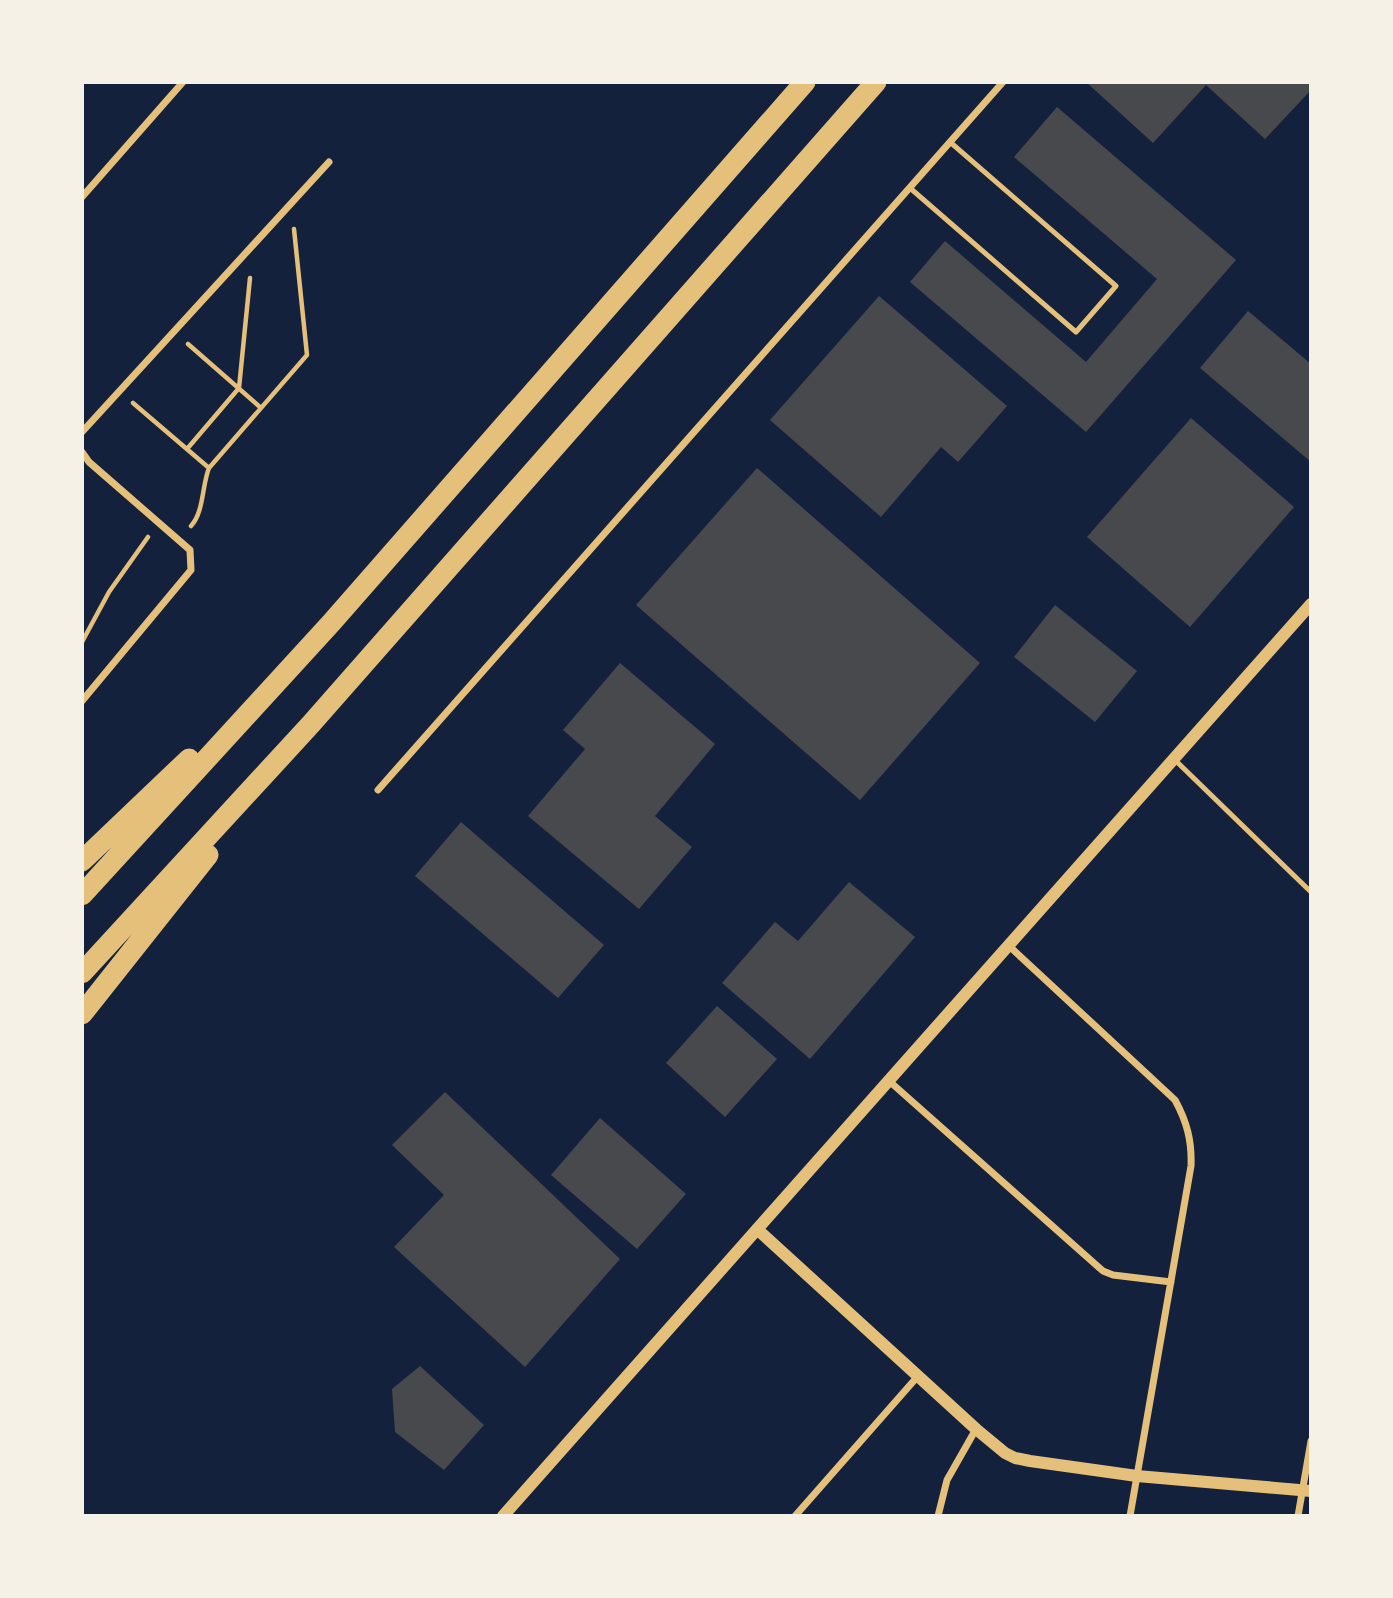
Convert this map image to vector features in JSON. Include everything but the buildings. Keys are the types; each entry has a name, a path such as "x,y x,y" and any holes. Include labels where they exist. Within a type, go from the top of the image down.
{"highway":[{"path":"82,895 332,622 805,82"},
{"path":"82,973 311,724 876,82"},
{"path":"82,861 332,622"},
{"path":"82,1014 311,724"}],"street":[{"path":"82,197 183,82"},
{"path":"378,790 1003,82"},
{"path":"82,432 329,162"},
{"path":"82,452 89,462 190,550 191,570 82,701"},
{"path":"503,1516 1311,604"},
{"path":"1007,944 1175,1100 1183,1114 1191,1147 1191,1166 1130,1516"},
{"path":"888,1080 1103,1271 1113,1275 1171,1282"},
{"path":"757,1229 1004,1453 1015,1458 1137,1476 1307,1491"},
{"path":"795,1516 918,1376"},
{"path":"939,1516 947,1480 976,1429"},
{"path":"1298,1516 1307,1491 1311,1441"}],"lane":[{"path":"910,188 1076,332 1116,286 950,142"},
{"path":"1173,758 1311,892"}],"path":[{"path":"176,536 197,520 209,468 308,352 291,204"},
{"path":"187,449 239,388 253,245"},
{"path":"174,332 261,408"},
{"path":"120,391 209,468"},
{"path":"82,642 109,592 160,523"}]}
